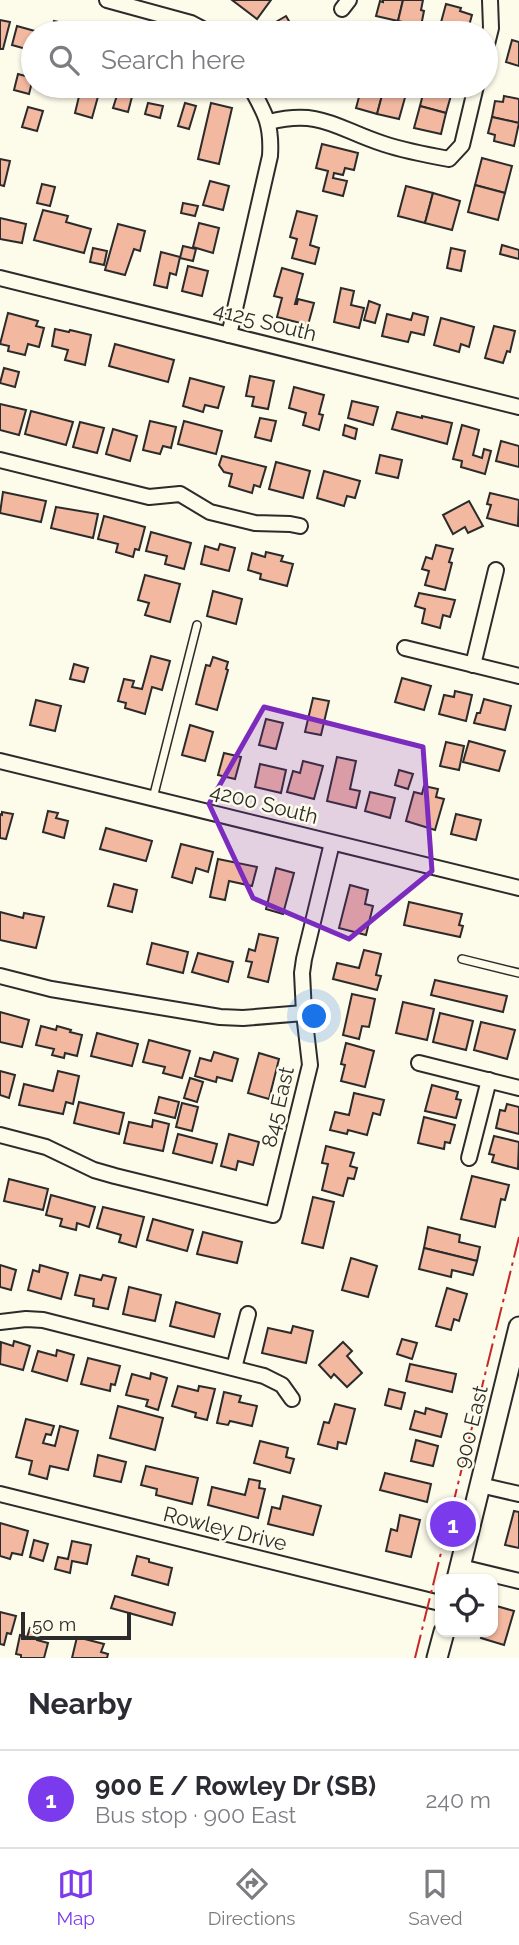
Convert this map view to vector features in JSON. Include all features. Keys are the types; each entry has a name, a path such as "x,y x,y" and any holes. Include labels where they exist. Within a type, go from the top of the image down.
{"main road":[{"name":"900 East","path":"459,1573 480,1485 513,1378 519,1327"},
{"path":"437,1658 443,1637"}],"street":[{"path":"107,0 184,21"},
{"path":"491,0 491,21"},
{"path":"229,335 270,156 269,122 256,98"},
{"path":"269,122 305,116 324,120 387,145 449,159 462,145 473,98"},
{"name":"4125 South","path":"0,278 519,407"},
{"path":"0,460 149,497 180,494 210,512 255,523 300,526"},
{"path":"473,665 496,570"},
{"path":"405,648 519,676"},
{"name":"4200 South","path":"0,761 519,888"},
{"name":"845 East","path":"0,1135 46,1147 94,1170 274,1215 310,1065 302,973 332,843"},
{"path":"0,976 51,989 220,1017 304,1013"},
{"path":"419,1063 519,1088"},
{"path":"468,1158 489,1080"},
{"path":"234,1368 248,1314"},
{"path":"0,1322 43,1320 234,1368 264,1376 282,1385 292,1399"},
{"path":"480,1485 519,1494"},
{"name":"Rowley Drive","path":"0,1494 435,1602"},
{"path":"459,1573 519,1581"}],"lane":[{"path":"152,799 197,625"},
{"path":"462,959 519,973"}],"highlighted area":[{"path":"264,707 423,747 432,871 349,939 253,898 209,804"}],"building":[{"path":"232,0 271,0 257,19"},
{"path":"403,0 398,21 376,16 380,1"},
{"path":"403,0 423,0 422,21 398,21"},
{"path":"446,4 461,8 460,11 472,15 470,21 441,21"},
{"path":"0,20 10,22 3,49 0,49"},
{"path":"17,26 21,27 21,48 12,45"},
{"path":"512,40 519,42 519,66 506,62"},
{"path":"18,74 21,75 21,92 14,90"},
{"path":"504,96 519,99 519,123 492,117 495,101 503,102"},
{"path":"79,98 98,98 92,118 75,113"},
{"path":"116,98 132,98 128,112 113,108"},
{"path":"359,98 381,98 377,114 356,108"},
{"path":"381,98 405,98 399,119 377,114"},
{"path":"422,98 450,98 446,113 420,106"},
{"path":"148,103 163,106 160,118 145,114"},
{"path":"185,103 196,106 189,129 178,126"},
{"path":"211,103 232,108 219,164 198,159"},
{"path":"420,106 446,113 441,134 414,128"},
{"path":"28,107 43,111 37,131 22,127"},
{"path":"492,117 519,123 514,146 494,141 495,135 488,133"},
{"path":"322,144 358,153 354,170 345,168 343,175 334,173 333,178 347,181 343,196 323,191 328,171 316,168"},
{"path":"482,158 512,166 505,193 475,185"},
{"path":"0,159 10,161 4,186 0,185"},
{"path":"210,181 229,186 223,210 203,205"},
{"path":"42,184 55,187 50,206 37,203"},
{"path":"475,185 505,193 498,220 468,212"},
{"path":"406,186 433,193 425,223 398,216"},
{"path":"433,193 460,201 452,230 425,223"},
{"path":"183,203 198,206 195,216 181,213"},
{"path":"43,210 68,216 66,222 91,229 84,253 34,240"},
{"path":"297,211 317,216 310,245 319,248 315,264 292,258 297,239 290,237"},
{"path":"0,218 26,224 22,243 0,239"},
{"path":"199,223 219,228 213,253 193,247"},
{"path":"118,224 145,231 140,251 134,249 125,275 105,270"},
{"path":"502,245 519,250 519,259 500,254"},
{"path":"183,246 196,249 193,261 180,258"},
{"path":"93,248 107,251 104,265 90,262"},
{"path":"451,248 465,251 461,271 447,268"},
{"path":"161,252 180,257 176,275 170,273 167,288 154,285"},
{"path":"188,266 208,271 202,296 182,291"},
{"path":"282,268 303,274 295,304 298,299 314,303 308,325 277,317 282,298 274,296"},
{"path":"341,288 354,291 351,305 364,308 359,328 334,322"},
{"path":"369,301 380,305 375,323 364,320"},
{"path":"8,313 38,321 36,326 44,328 39,347 28,344 25,355 8,351 9,346 0,344"},
{"path":"413,313 428,317 424,335 411,332 408,342 382,336 387,314 411,320"},
{"path":"441,318 474,327 469,347 461,344 459,352 434,345"},
{"path":"494,326 515,331 510,352 507,351 503,363 485,358"},
{"path":"55,329 91,335 85,365 65,360 68,350 52,346"},
{"path":"115,344 174,360 168,382 109,366"},
{"path":"4,368 19,372 15,387 0,383"},
{"path":"250,376 274,381 268,409 252,406 254,397 246,396"},
{"path":"190,378 224,387 218,408 205,405 203,412 183,406"},
{"path":"294,387 324,395 319,414 323,415 319,430 303,425 306,413 289,408"},
{"path":"352,401 378,407 373,425 348,418"},
{"path":"0,404 26,410 19,435 0,430"},
{"path":"31,411 73,422 66,445 25,434"},
{"path":"397,412 452,423 447,444 392,429"},
{"path":"260,418 276,421 271,441 255,437"},
{"path":"150,421 176,427 171,448 163,446 160,454 143,450"},
{"path":"184,421 222,431 216,454 178,444"},
{"path":"80,422 104,428 97,453 73,447"},
{"path":"345,425 357,429 355,439 343,435"},
{"path":"462,425 479,430 473,455 482,458 484,449 491,451 485,474 461,467 462,461 453,459"},
{"path":"113,429 137,436 130,461 106,454"},
{"path":"501,441 519,446 519,467 496,461"},
{"path":"380,455 402,460 398,478 376,473"},
{"path":"222,456 266,467 260,487 254,485 252,493 229,486 232,474 224,472 219,465"},
{"path":"276,462 310,471 303,498 269,489"},
{"path":"324,471 360,481 355,498 347,496 344,506 317,498"},
{"path":"3,492 46,501 41,522 0,513"},
{"path":"490,493 519,500 518,526 487,518 491,505 487,504"},
{"path":"469,501 483,526 468,533 465,527 453,534 443,515"},
{"path":"56,507 98,514 93,538 51,528"},
{"path":"104,516 145,527 139,550 135,549 133,557 116,552 118,544 98,539"},
{"path":"151,532 191,543 184,569 165,564 167,556 146,551"},
{"path":"220,544 235,548 229,571 201,564 205,546 218,550"},
{"path":"436,545 453,549 445,590 425,585 429,571 422,569 426,557 432,559"},
{"path":"266,552 283,556 281,561 293,564 287,586 260,579 261,574 248,570 252,553 265,557"},
{"path":"145,575 180,584 170,622 145,615 149,603 138,600"},
{"path":"213,591 242,599 236,624 207,616"},
{"path":"419,593 455,600 450,617 443,615 440,628 422,623 425,609 415,606"},
{"path":"151,656 170,661 162,690 152,687 145,714 125,708 126,703 118,701 124,679 134,681 132,687 142,689"},
{"path":"213,657 228,662 217,710 196,704 206,665 210,666"},
{"path":"74,664 88,668 84,682 70,679"},
{"path":"402,678 431,686 424,710 395,702"},
{"path":"455,691 472,695 466,721 439,714 444,695 454,697"},
{"path":"313,698 329,701 321,735 305,732"},
{"path":"484,699 511,706 505,730 474,723"},
{"path":"36,700 61,706 55,731 30,725"},
{"path":"266,719 283,723 276,749 259,745"},
{"path":"190,725 213,732 205,761 182,755"},
{"path":"469,741 505,751 499,771 463,762"},
{"path":"446,742 464,746 459,770 440,766"},
{"path":"224,753 241,757 235,779 218,775"},
{"path":"337,757 356,761 350,789 360,791 356,808 327,801"},
{"path":"303,761 323,766 314,799 287,792 293,771 300,773"},
{"path":"260,764 286,770 281,793 255,787"},
{"path":"399,770 413,774 408,789 395,785"},
{"path":"424,786 438,789 436,797 444,799 435,830 406,821 414,792 422,794"},
{"path":"370,792 395,798 390,818 365,811"},
{"path":"48,811 58,813 56,818 68,821 64,838 43,832"},
{"path":"2,812 13,814 6,839 0,838"},
{"path":"456,814 481,820 476,840 451,834"},
{"path":"106,828 152,841 146,861 100,849"},
{"path":"181,844 213,852 208,872 196,868 192,883 172,877"},
{"path":"218,859 257,867 252,886 229,881 225,900 210,897"},
{"path":"276,868 294,873 283,914 266,909"},
{"path":"114,884 137,890 132,912 108,906"},
{"path":"350,885 368,890 365,904 373,906 366,935 339,928"},
{"path":"409,902 462,914 460,937 404,925"},
{"path":"0,912 23,918 24,913 44,917 36,948 0,940"},
{"path":"259,934 278,938 268,982 248,977 252,962 246,961 249,949 255,951"},
{"path":"152,943 188,952 183,973 147,964"},
{"path":"364,950 381,954 376,975 381,976 377,990 333,979 337,963 359,968"},
{"path":"198,953 233,962 228,982 192,972"},
{"path":"435,980 507,996 503,1012 431,995"},
{"path":"352,994 375,999 369,1027 362,1026 359,1039 343,1035"},
{"path":"403,1002 434,1009 427,1040 396,1033"},
{"path":"0,1012 29,1020 22,1047 0,1042"},
{"path":"440,1013 473,1021 466,1050 433,1042"},
{"path":"481,1022 515,1030 507,1059 474,1050"},
{"path":"41,1026 56,1030 57,1026 82,1035 77,1056 65,1053 64,1058 52,1055 54,1049 36,1045"},
{"path":"97,1033 138,1044 132,1066 91,1056"},
{"path":"149,1040 190,1051 182,1078 163,1073 165,1067 143,1062"},
{"path":"346,1043 374,1051 365,1087 341,1081 345,1065 341,1064"},
{"path":"214,1052 238,1059 232,1081 217,1077 216,1082 195,1076 200,1058 211,1061"},
{"path":"259,1053 279,1059 269,1099 248,1093"},
{"path":"0,1071 15,1075 9,1098 0,1095"},
{"path":"58,1071 79,1076 73,1104 66,1102 63,1114 19,1105 24,1084 53,1091"},
{"path":"190,1078 203,1082 197,1102 184,1098"},
{"path":"432,1085 458,1092 456,1099 461,1100 456,1118 425,1111"},
{"path":"354,1093 384,1100 380,1115 373,1113 367,1135 348,1130 347,1134 330,1130 335,1112 349,1115"},
{"path":"159,1097 179,1102 175,1118 155,1113"},
{"path":"79,1102 124,1113 119,1134 74,1123"},
{"path":"182,1103 198,1107 192,1131 176,1127"},
{"path":"507,1104 519,1107 519,1134 496,1128 500,1110 505,1111"},
{"path":"424,1117 455,1125 450,1143 445,1142 444,1149 418,1143"},
{"path":"153,1120 169,1124 163,1151 124,1143 129,1122 152,1127"},
{"path":"178,1134 217,1144 212,1163 173,1153"},
{"path":"229,1134 259,1142 253,1165 238,1161 236,1170 221,1166"},
{"path":"494,1136 519,1142 518,1169 492,1162 494,1155 489,1154"},
{"path":"326,1146 354,1153 350,1166 357,1168 354,1179 348,1178 343,1196 322,1190 328,1164 322,1163"},
{"path":"472,1176 509,1185 505,1200 501,1199 495,1227 461,1219"},
{"path":"9,1179 48,1189 43,1210 4,1201"},
{"path":"51,1195 95,1207 89,1227 77,1223 76,1230 60,1226 62,1219 46,1215"},
{"path":"313,1197 334,1202 323,1248 302,1243"},
{"path":"103,1207 144,1217 136,1247 119,1242 121,1235 97,1228"},
{"path":"153,1219 193,1230 187,1251 147,1240"},
{"path":"428,1227 460,1235 459,1242 480,1247 477,1261 424,1248"},
{"path":"203,1232 242,1242 237,1263 197,1254"},
{"path":"424,1248 477,1261 473,1275 452,1270 451,1277 419,1269"},
{"path":"351,1258 377,1266 368,1297 342,1290"},
{"path":"0,1265 16,1270 11,1290 0,1287"},
{"path":"40,1265 68,1273 61,1299 28,1290 33,1270 39,1272"},
{"path":"80,1275 101,1280 103,1275 116,1278 108,1309 93,1306 94,1299 75,1295"},
{"path":"129,1287 161,1295 155,1321 123,1314"},
{"path":"447,1288 467,1294 459,1321 454,1319 451,1330 436,1326"},
{"path":"176,1302 220,1314 214,1337 170,1326"},
{"path":"293,1326 313,1331 306,1363 262,1353 268,1328 291,1333"},
{"path":"402,1339 417,1343 412,1359 397,1354"},
{"path":"14,1341 30,1346 23,1370 0,1364 1,1342 13,1346"},
{"path":"343,1342 352,1351 347,1356 362,1373 347,1387 334,1374 331,1378 319,1365"},
{"path":"57,1350 74,1355 67,1381 32,1371 38,1351 56,1356"},
{"path":"88,1358 120,1366 115,1385 111,1384 110,1391 81,1384"},
{"path":"410,1364 456,1374 452,1392 406,1381"},
{"path":"151,1373 167,1378 158,1410 146,1406 148,1400 126,1395 132,1374 150,1379"},
{"path":"178,1386 198,1391 199,1386 215,1389 207,1420 195,1417 196,1413 172,1406"},
{"path":"389,1389 405,1393 401,1409 385,1405"},
{"path":"224,1392 241,1396 239,1402 257,1406 252,1426 230,1421 228,1425 217,1423"},
{"path":"335,1404 355,1409 346,1444 338,1442 337,1449 318,1444 324,1422 329,1423"},
{"path":"118,1406 163,1418 155,1450 110,1438"},
{"path":"426,1408 447,1414 441,1437 410,1429 415,1411 425,1414"},
{"path":"26,1419 54,1426 51,1435 46,1434 43,1443 55,1446 60,1426 78,1431 68,1470 50,1466 47,1479 29,1474 32,1461 16,1457"},
{"path":"416,1440 438,1446 433,1466 411,1461"},
{"path":"260,1441 288,1448 286,1457 294,1459 290,1473 254,1463"},
{"path":"98,1455 126,1462 121,1482 94,1476"},
{"path":"146,1466 198,1478 192,1504 156,1495 157,1489 141,1485"},
{"path":"385,1473 431,1484 427,1502 380,1490"},
{"path":"249,1479 260,1481 259,1488 265,1489 258,1518 208,1505 212,1487 245,1495"},
{"path":"283,1496 321,1506 313,1535 268,1524 272,1507 280,1509"},
{"path":"514,1511 519,1512 519,1548 505,1545"},
{"path":"400,1515 420,1520 411,1557 386,1551 391,1529 397,1531"},
{"path":"0,1523 28,1531 22,1555 12,1553 10,1559 0,1556"},
{"path":"34,1540 48,1544 43,1561 30,1557"},
{"path":"72,1541 91,1545 87,1564 72,1561 70,1573 55,1569 58,1557 68,1559"},
{"path":"137,1556 172,1568 168,1585 132,1575"},
{"path":"115,1596 175,1613 172,1625 111,1608"},
{"path":"498,1606 514,1611 504,1645 481,1638 498,1637"},
{"path":"0,1612 16,1616 11,1634 7,1633 4,1645 0,1644"},
{"path":"30,1628 40,1630 37,1640 48,1643 44,1658 21,1658 21,1655 16,1654 20,1635 27,1637"},
{"path":"77,1637 104,1644 101,1652 108,1654 107,1658 72,1658"}],"power":[{"path":"415,1658 519,1237"}],"place":[{"name":"900 E / Rowley Dr (SB)","path":"453,1524"}]}
